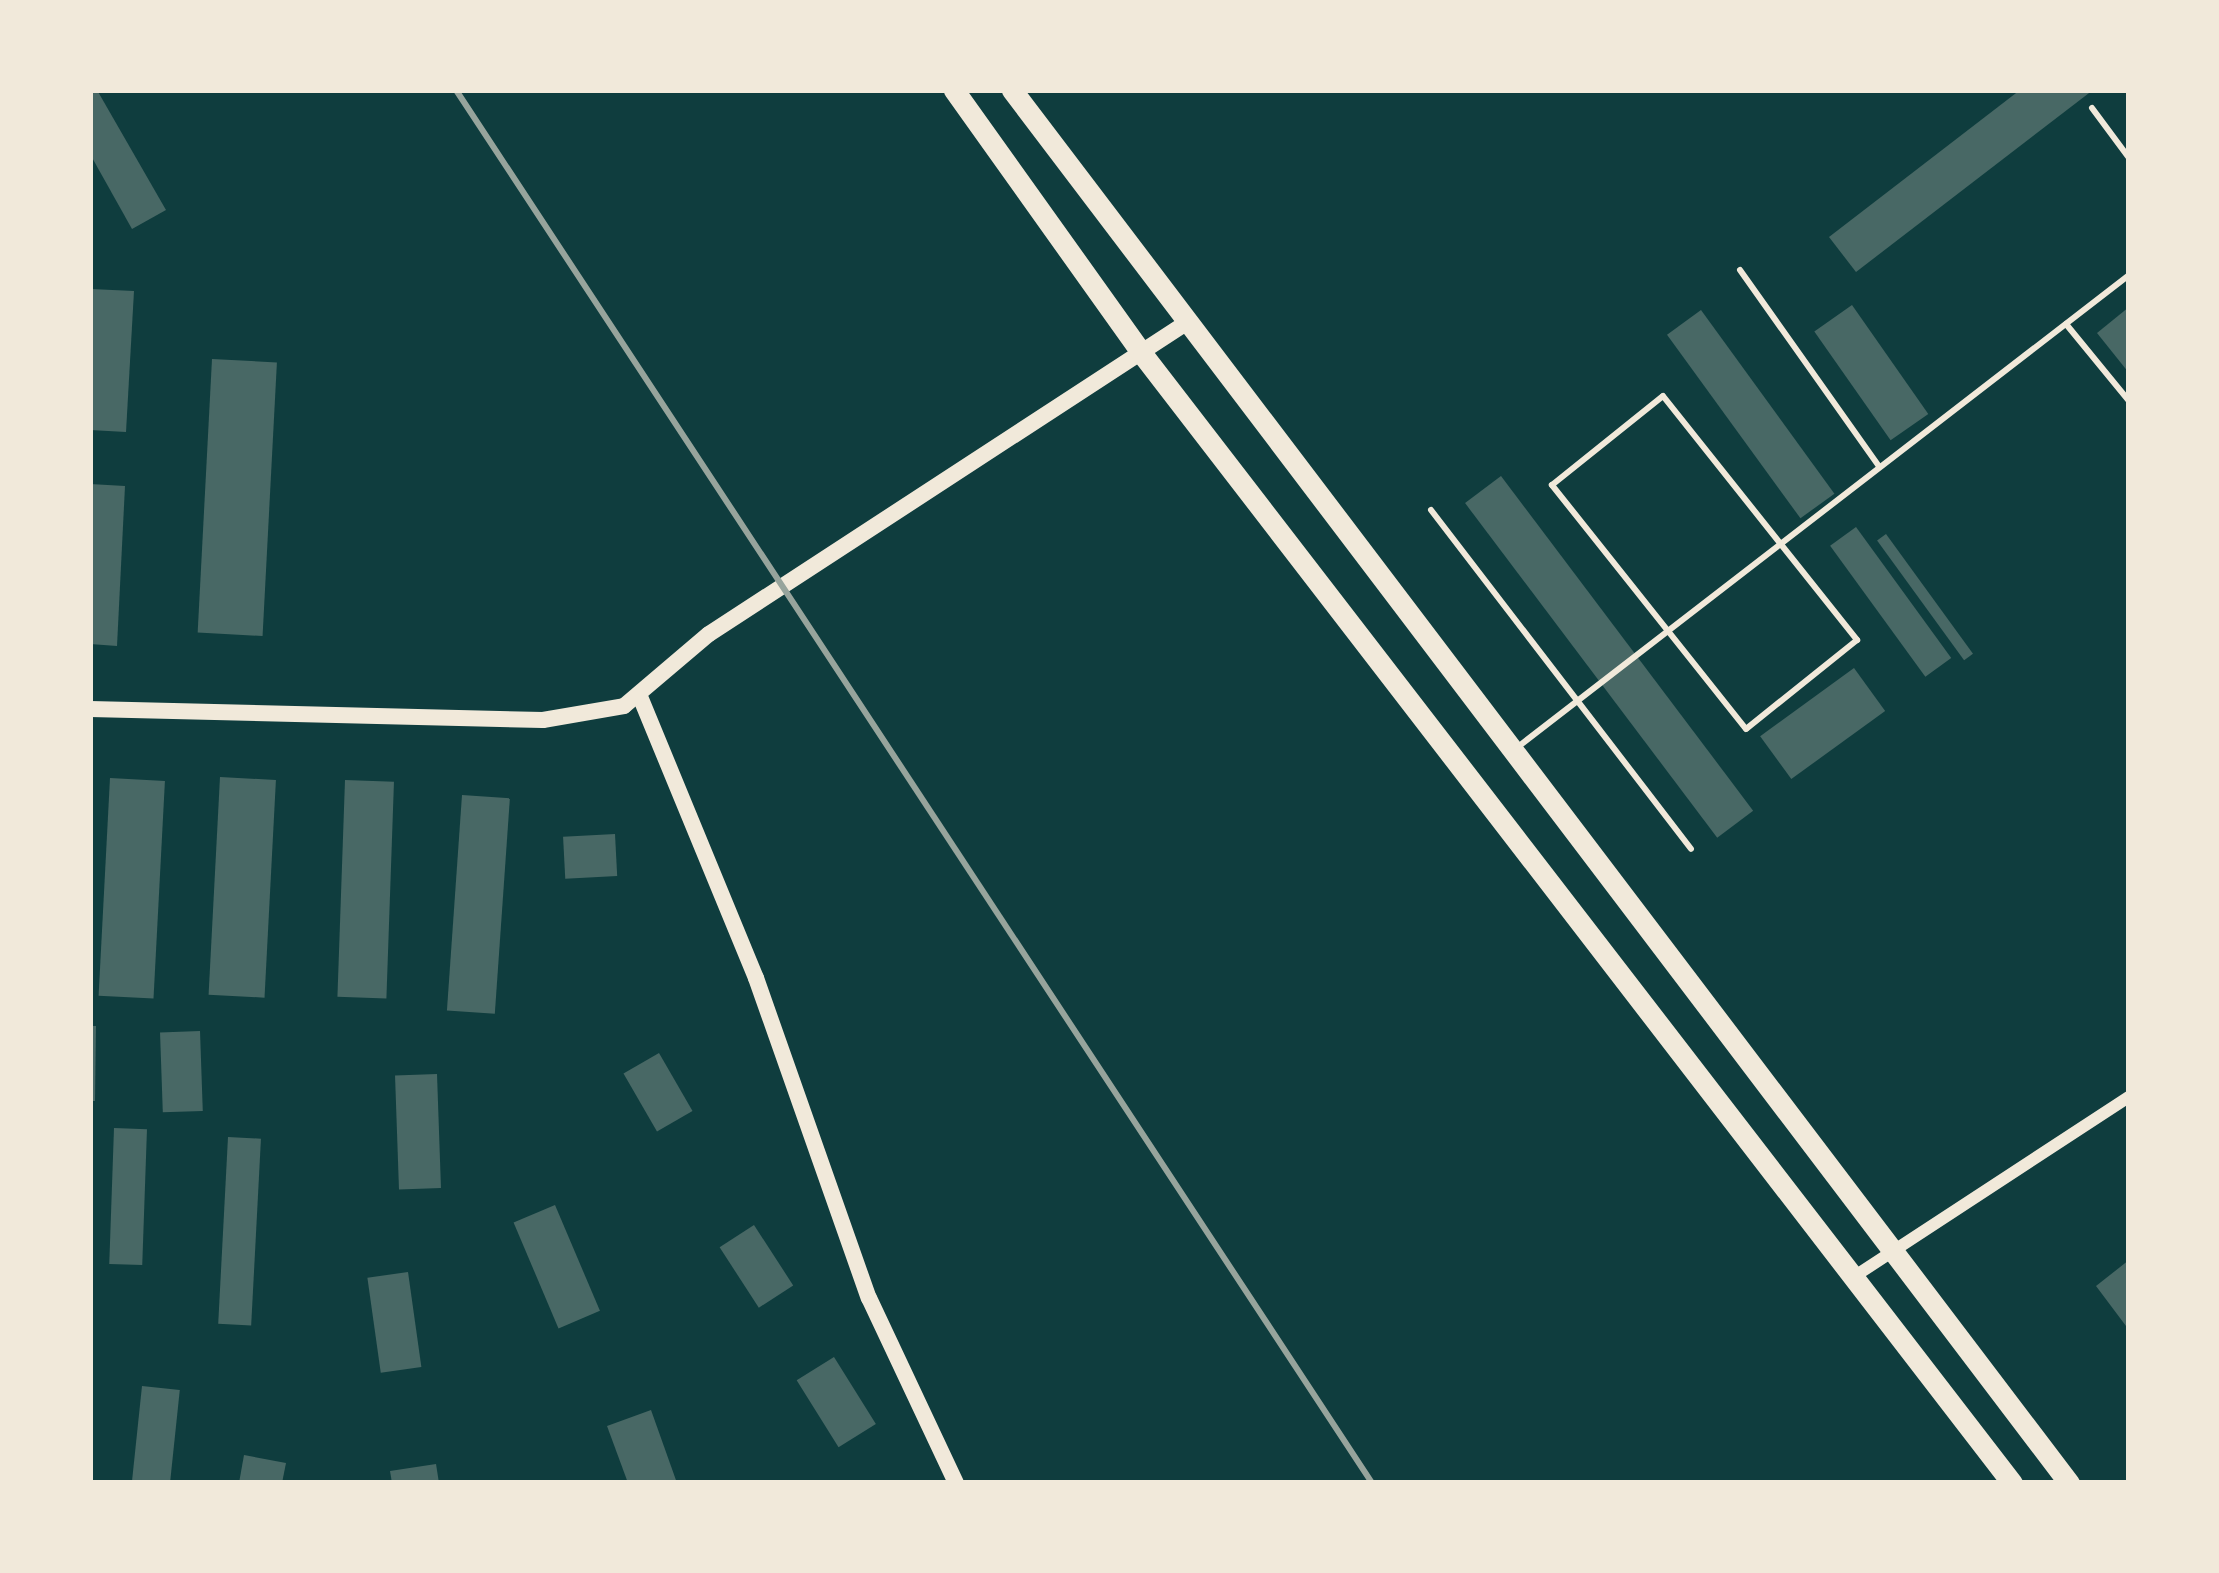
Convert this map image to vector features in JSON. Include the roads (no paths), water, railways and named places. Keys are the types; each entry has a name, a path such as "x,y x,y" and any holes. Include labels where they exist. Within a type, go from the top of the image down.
{"main road":[{"path":"954,90 1143,355 2012,1483"},
{"path":"1012,90 2069,1483"}],"street":[{"path":"90,709 544,720 641,699 709,634 1186,323"},
{"path":"641,699 756,978 868,1298 956,1483"},
{"path":"1856,1276 1892,1246 2129,1097"}],"lane":[{"path":"2092,108 2129,158"},
{"path":"1740,270 1880,466"},
{"path":"1513,751 2129,275"},
{"path":"2066,324 2129,401"},
{"path":"1663,396 1780,544 1857,640 1746,729 1552,485 1663,396"},
{"path":"1431,510 1690,849"}],"railway":[{"path":"456,90 1372,1483"}]}
